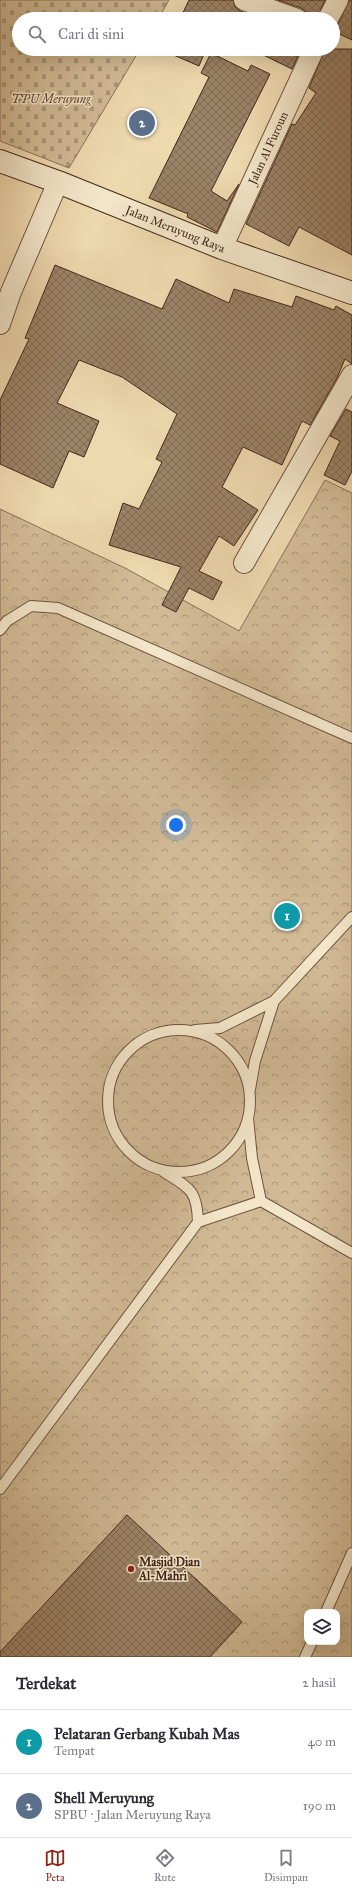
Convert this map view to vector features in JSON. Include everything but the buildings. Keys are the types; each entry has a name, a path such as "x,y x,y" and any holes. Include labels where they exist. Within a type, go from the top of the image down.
{"main road":[{"name":"Jalan Meruyung Raya","path":"0,161 58,182 222,248 352,293"}],"street":[{"path":"244,0 277,12"},
{"path":"332,12 338,0"},
{"name":"Jalan Al Furoun","path":"222,248 311,56"},
{"path":"0,324 58,182"},
{"path":"244,563 352,375"}],"lane":[{"path":"0,630 7,621 31,606 58,608 352,738"},
{"path":"198,1222 198,1203 190,1188 164,1172 139,1160 120,1141 109,1116 109,1088 120,1062 138,1042 164,1031 191,1031 220,1028 274,1001 352,917"},
{"path":"274,1001 255,1060 250,1091 248,1118 252,1158 261,1201 352,1254"},
{"path":"191,1031 212,1038 230,1051 243,1069 250,1091"},
{"path":"164,1172 191,1172 217,1162 237,1143 248,1118"},
{"path":"0,1488 198,1222 261,1201"},
{"path":"327,1609 352,1553"},
{"path":"305,1657 311,1645"}],"green space":[{"name":"TPU Meruyung","path":"0,0 169,0 162,12 12,12 12,56 136,56 69,168 0,141"},
{"path":"325,480 352,493 352,1657 0,1657 0,509 127,569 239,631"}],"place":[{"name":"Shell Meruyung","path":"142,123"},
{"name":"Pelataran Gerbang Kubah Mas","path":"287,916"},
{"name":"Masjid Dian Al-Mahri","path":"131,1569"}]}
